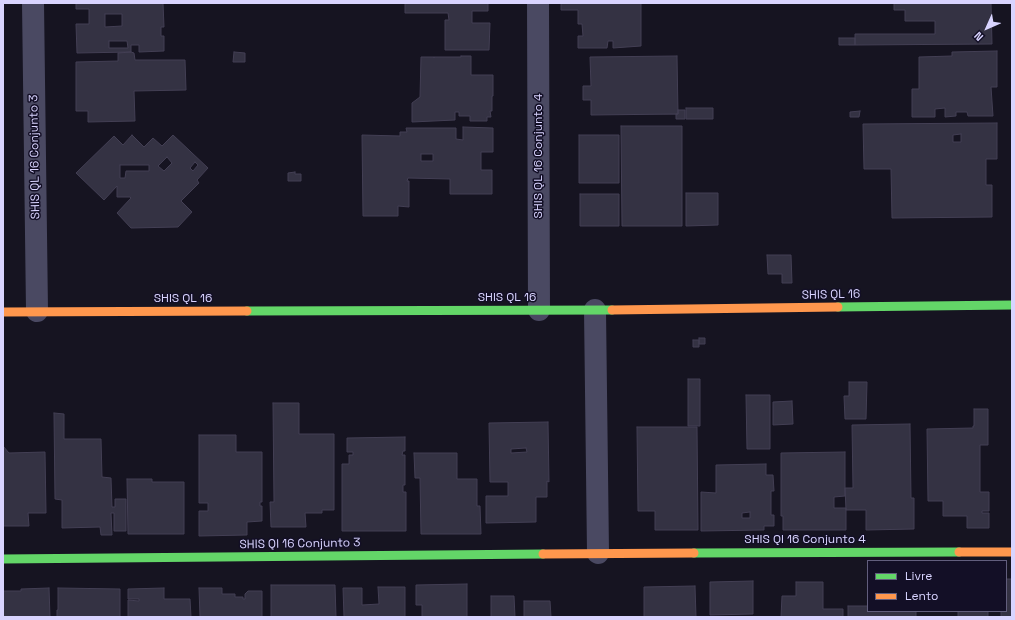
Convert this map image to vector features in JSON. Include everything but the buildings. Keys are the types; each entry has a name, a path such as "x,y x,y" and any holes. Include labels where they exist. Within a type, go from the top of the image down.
{"street":[{"name":"SHIS QL 16 Conjunto 3","path":"33,3 37,311"},
{"name":"SHIS QL 16 Conjunto 4","path":"538,3 539,310"},
{"name":"SHIS QL 16","path":"3,312 595,310 1012,305"},
{"path":"595,310 598,553"},
{"name":"SHIS QI 16 Conjunto 4","path":"598,553 1012,552"},
{"name":"SHIS QI 16 Conjunto 3","path":"3,559 598,553"}],"traffic: fast":[{"path":"838,307 1012,305"},
{"path":"247,311 612,310"},
{"path":"694,553 959,552"},
{"path":"3,559 543,554"}],"traffic: slow":[{"path":"612,310 838,307"},
{"path":"3,312 247,311"},
{"path":"959,552 1012,552"},
{"path":"543,554 694,553"}]}
